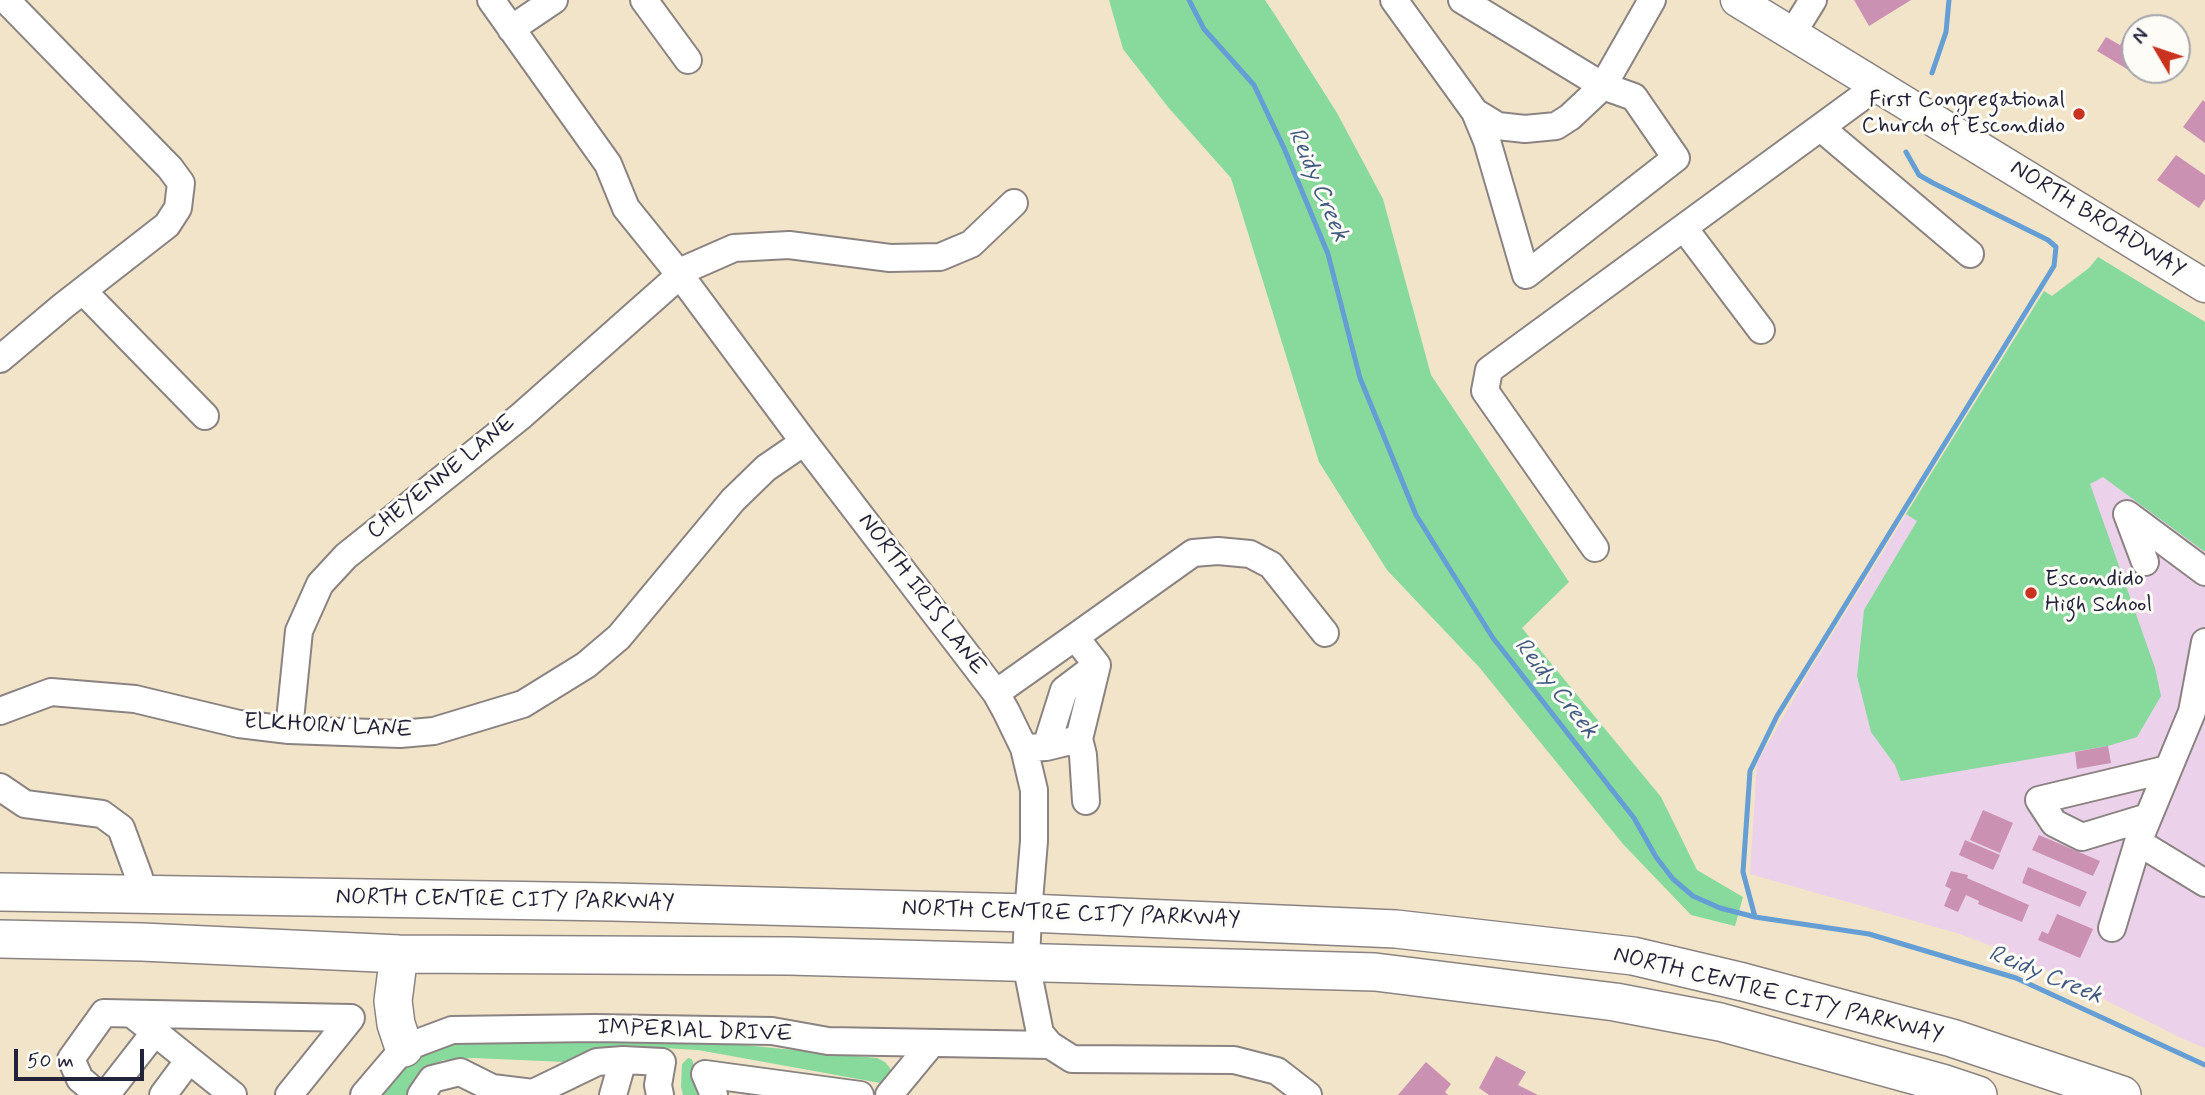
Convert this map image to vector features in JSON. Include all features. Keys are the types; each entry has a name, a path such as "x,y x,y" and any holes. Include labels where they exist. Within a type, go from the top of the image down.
{"highway":[{"name":"NORTH CENTRE CITY PARKWAY","path":"0,892 599,901 1028,913 1396,929 1633,956 1743,982 1952,1038 2122,1095"},
{"name":"NORTH CENTRE CITY PARKWAY","path":"0,939 142,942 399,954 789,957 1375,972 1615,1002 1720,1022 1978,1095"},
{"path":"399,954 393,1001 396,1024 404,1048"}],"main road":[{"name":"NORTH BROADWAY","path":"1737,0 2205,286"}],"street":[{"path":"0,359 167,225 177,208 181,183 125,121 6,0"},
{"path":"502,9 554,0"},
{"path":"645,0 688,60"},
{"path":"1394,0 1475,112 1487,141 1527,275 1676,158 1634,97 1603,86 1462,0"},
{"path":"1475,112 1498,126 1525,129 1556,126 1570,117 1603,86 1652,0"},
{"path":"1792,34 1813,0"},
{"name":"NORTH IRIS LANE","path":"502,9 608,164 626,208 1035,747 1034,841 1026,963 1040,1032 1050,1045"},
{"path":"1595,548 1485,391 1489,370 1877,86"},
{"path":"1821,128 1970,254"},
{"name":"CHEYENNE LANE","path":"289,730 299,631 320,584 346,556 521,416 678,274 734,248 761,246 789,245 890,258 940,257 971,244 1014,203"},
{"path":"1684,228 1761,330"},
{"path":"83,291 205,416"},
{"name":"ELKHORN LANE","path":"0,711 51,692 135,699 239,724 289,730 400,734 434,731 523,704 586,665 619,638 733,500 766,468 804,442"},
{"path":"2145,562 2127,514 2205,572"},
{"path":"996,693 1193,553 1219,551 1251,554 1271,565 1325,633"},
{"path":"1074,637 1097,665"},
{"path":"2112,928 2138,842 2192,712 2205,642"},
{"path":"1086,801 1083,754 1079,739 1097,665"},
{"path":"1035,747 1064,690 1097,665"},
{"path":"1035,747 1079,739"},
{"path":"2148,817 2082,837 2054,823 2039,800 2168,769"},
{"path":"0,787 13,807 102,814 121,828 139,877 137,895"},
{"path":"2138,842 2205,883"},
{"path":"99,1095 80,1079 71,1059 104,1013 351,1018 289,1095"},
{"path":"132,1014 233,1095"},
{"name":"IMPERIAL DRIVE","path":"364,1095 404,1048 452,1030 556,1028 772,1031 828,1041 1050,1045"},
{"path":"106,1095 155,1032"},
{"path":"890,1095 932,1043"},
{"path":"1050,1045 1072,1059 1234,1060 1277,1071 1292,1090"},
{"path":"163,1095 189,1060"},
{"path":"613,1095 623,1060"},
{"path":"421,1095 432,1079 460,1072 492,1088 533,1094 597,1062 623,1060 662,1062 658,1085 660,1095"},
{"path":"714,1095 705,1074 860,1095"}],"shaded area":[{"name":"Escondido High School","path":"2098,257 2205,322 2205,1048 2020,957 1960,934 1750,874 1757,763 1809,672 2044,291 2052,296 2089,268"}],"green space":[{"path":"1109,0 1265,0 1337,113 1383,199 1431,375 1569,582 1522,628 1661,797 1697,870 1743,897 1735,926 1691,915 1623,844 1479,667 1387,570 1319,462 1231,178 1168,107 1123,49"},
{"path":"2098,257 2205,322 2205,552 2103,477 2090,484 2155,668 2161,696 2137,737 2108,746 1901,781 1895,765 1871,732 1857,676 1864,610 1917,521 1906,514 2044,291 2052,296 2089,268"},
{"path":"462,1041 743,1045 877,1058 890,1068 891,1075 886,1084 698,1050 603,1048 564,1062 474,1058 443,1060 417,1078 406,1095 377,1095 403,1063 431,1047"},
{"path":"688,1058 692,1059 702,1095 683,1095 682,1064"}],"building":[{"path":"1854,0 1911,0 1869,26"},
{"path":"2106,37 2121,43 2121,65 2097,51"},
{"path":"2203,100 2205,102 2205,143 2183,127"},
{"path":"2176,155 2205,175 2205,199 2199,208 2157,180"},
{"path":"2108,746 2111,763 2077,769 2075,752"},
{"path":"1983,810 2013,823 2000,853 1970,840"},
{"path":"2039,835 2100,861 2093,876 2032,850"},
{"path":"1965,840 2000,855 1993,870 1959,855"},
{"path":"2028,867 2087,892 2080,907 2022,883"},
{"path":"1951,871 1968,875 1967,878 2029,905 2022,922 1978,904 1979,901 1966,895 1958,912 1944,906 1951,889 1945,886"},
{"path":"2057,914 2093,929 2080,958 2038,940 2042,931 2048,934"},
{"path":"1496,1056 1526,1072 1518,1085 1538,1095 1489,1095 1479,1088"},
{"path":"1426,1062 1451,1084 1445,1092 1448,1095 1398,1095"}],"waterway":[{"name":"Reidy Creek","path":"1189,0 1204,29 1254,85 1284,148 1328,254 1360,378 1416,515 1493,638 1634,818 1656,857 1673,879 1693,896 1720,908 1755,917 1869,934 2016,978 2205,1065"},
{"path":"1932,73 1946,32 1949,0"},
{"path":"1755,917 1743,872 1750,771 1777,716 2054,266 2056,247 2048,240 1919,175 1906,152"}],"place":[{"name":"First Congregational Church of Escondido","path":"2079,114"},
{"name":"Escondido High School","path":"2031,593"}]}
